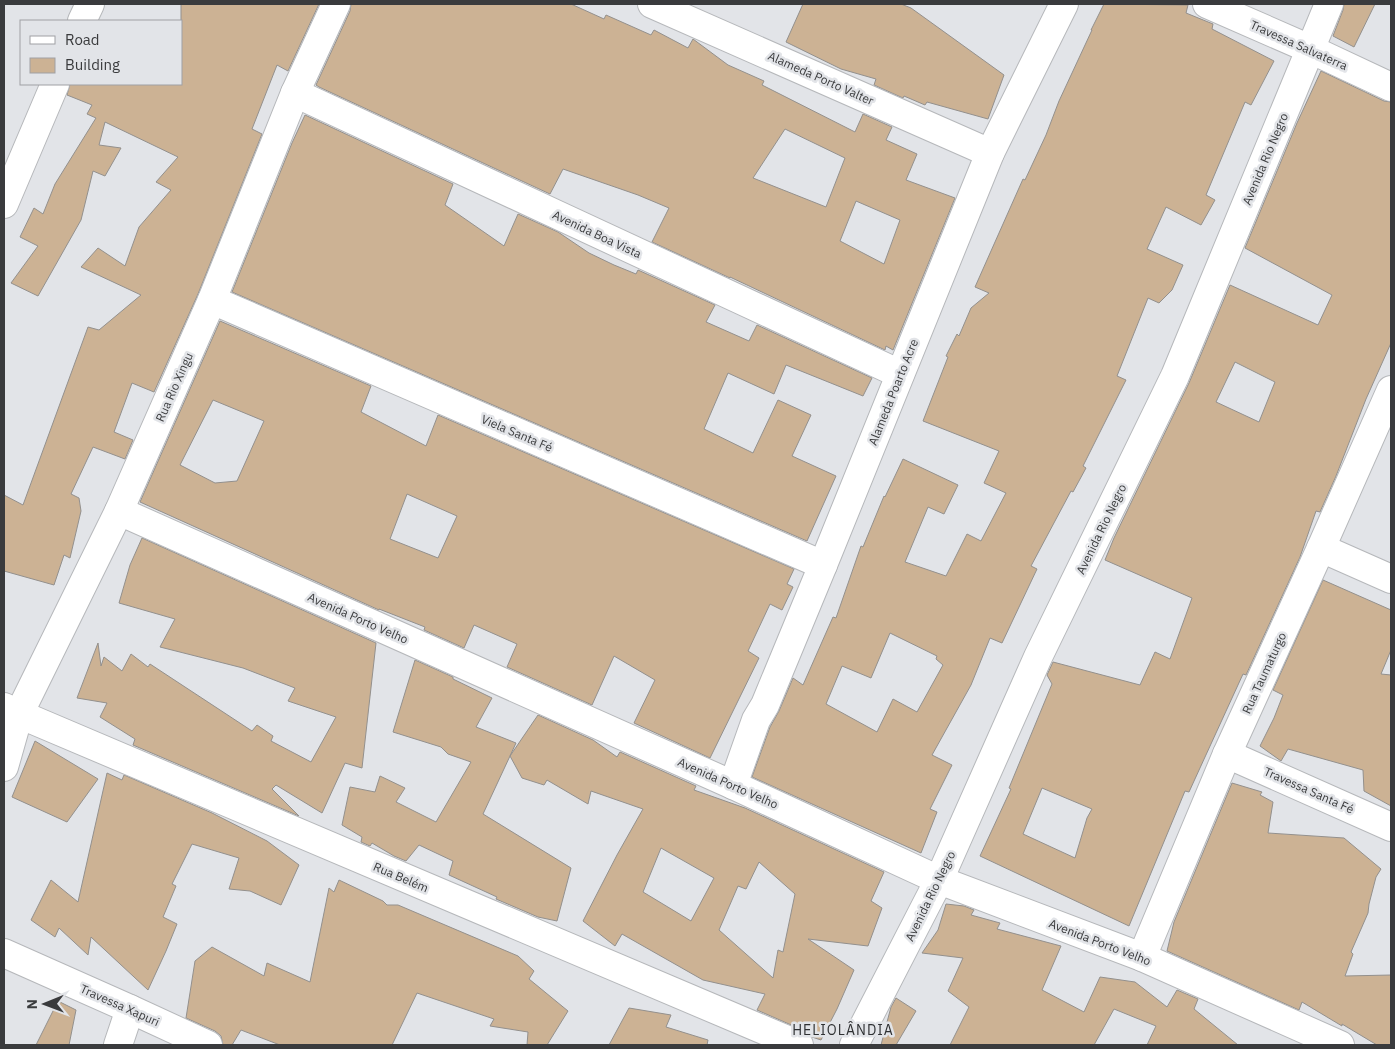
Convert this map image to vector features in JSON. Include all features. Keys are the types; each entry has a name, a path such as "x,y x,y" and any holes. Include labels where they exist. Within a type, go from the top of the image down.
{"street":[{"path":"82,20 90,4"},
{"name":"Rua Rio Xingu","path":"4,767 11,711 120,511 212,300 295,93 336,4"},
{"name":"Alameda Porto Valter","path":"652,4 990,153"},
{"name":"Alameda Poarto Acre","path":"733,785 756,720 765,705 823,566 990,153 1064,4"},
{"name":"Travessa Salvaterra","path":"1207,4 1391,87"},
{"name":"Avenida Rio Negro","path":"854,1045 939,880 1038,658 1175,376 1329,4"},
{"path":"4,204 55,85"},
{"name":"Avenida Boa Vista","path":"295,93 900,374"},
{"name":"Viela Santa Fé","path":"212,300 823,566"},
{"name":"Rua Taumaturgo","path":"1142,958 1227,754 1322,548 1391,390"},
{"name":"Avenida Porto Velho","path":"120,511 733,785 939,880 1142,958 1340,1045"},
{"path":"1322,548 1391,579"},
{"name":"Rua Belém","path":"11,711 799,1045"},
{"name":"Travessa Santa Fé","path":"1227,754 1391,827"},
{"name":"Travessa Xapuri","path":"4,953 130,1008 208,1045"},
{"path":"118,1045 130,1008"}],"building":[{"path":"181,4 319,4 288,71 277,65 252,129 262,134 198,294 154,392 132,383 114,432 133,440 125,459 93,447 71,494 79,498 81,511 70,558 64,555 54,585 4,571 4,495 23,505 88,327 99,330 141,295 81,267 98,248 125,266 139,227 171,190 156,182 178,157 105,122 99,145 121,148 105,176 93,171 81,220 38,296 11,283 38,246 20,237 34,208 43,214 55,184 96,118 87,114 92,105 67,95 70,85 182,85"},
{"path":"351,4 571,4 604,19 606,15 651,35 654,30 688,48 693,39 728,65 764,81 762,85 855,132 863,114 892,127 886,140 917,154 906,180 955,198 893,350 886,346 885,350 652,242 669,208 563,169 550,194 319,87 316,85 350,11","holes":["785,129 845,158 826,207 753,178","856,201 900,220 884,264 840,241"]},
{"path":"803,4 901,4 911,8 1004,75 988,119 927,102 925,105 904,96 903,98 874,85 876,79 841,69 786,42"},
{"path":"1104,4 1188,5 1186,13 1213,24 1212,29 1274,61 1251,105 1245,102 1206,195 1215,200 1201,225 1166,207 1147,249 1183,265 1172,290 1159,303 1148,298 1117,376 1126,380 1083,466 1086,468 1073,492 1071,491 1031,566 1037,569 1002,643 990,638 971,685 932,755 952,765 930,809 937,812 921,853 752,777 770,727 793,678 803,685 833,617 836,618 861,546 863,547 884,496 903,459 958,485 944,514 928,507 905,562 946,576 967,534 981,541 1006,493 984,483 999,451 923,421 948,357 946,356 957,334 959,336 971,308 989,293 975,287 1023,179 1025,180 1046,135","holes":["890,633 937,656 936,659 943,665 917,712 893,699 877,732 826,704 842,666 871,678"]},
{"path":"1344,4 1375,4 1354,47 1333,36"},
{"path":"1321,71 1384,101 1391,102 1391,343 1320,512 1316,511 1300,557 1246,675 1243,674 1189,792 1185,791 1129,926 980,856 1011,789 1009,788 1052,684 1047,675 1053,662 1140,685 1155,652 1170,659 1192,598 1105,560 1189,383 1230,285 1318,325 1332,295 1245,248 1297,123","holes":["1235,362 1275,382 1259,422 1216,402","1042,788 1092,809 1087,818 1075,858 1023,834"]},
{"path":"305,115 453,184 445,205 504,246 518,214 558,232 589,253 614,265 636,274 638,270 715,305 706,322 749,341 757,325 872,378 863,396 786,365 774,394 728,373 704,429 753,453 778,400 811,415 792,456 836,476 807,541 232,292"},
{"path":"220,321 371,386 361,412 426,446 438,415 794,569 787,584 793,587 782,610 770,604 748,651 759,658 710,758 634,723 655,680 614,656 592,705 507,667 517,644 474,625 464,648 424,630 425,627 379,610 140,502","holes":["213,400 264,421 237,481 215,483 180,465","407,494 457,516 438,558 390,539"]},
{"path":"142,538 376,643 362,768 345,763 322,813 276,785 272,789 299,816 133,745 135,739 100,717 107,703 77,698 98,643 101,666 104,657 122,671 131,654 148,667 150,664 252,731 257,725 273,736 271,741 311,762 336,717 288,701 295,688 243,668 160,647 175,619 119,603 130,565"},
{"path":"1323,580 1391,610 1391,650 1381,674 1391,675 1391,806 1364,791 1363,770 1288,749 1281,761 1260,746 1283,695 1273,690"},
{"path":"415,660 453,677 453,679 492,698 476,727 516,743 483,814 571,868 557,921 538,917 496,899 497,897 449,875 453,861 419,845 406,861 372,843 370,846 361,842 362,837 342,825 350,787 375,792 380,776 405,788 396,802 436,822 471,762 448,754 441,747 393,732"},
{"path":"538,715 593,740 617,757 620,752 696,786 694,790 745,808 884,872 871,901 882,908 868,946 808,939 854,970 821,1040 757,1010 765,994 703,980 622,934 615,946 583,921 643,809 591,791 588,804 547,780 544,785 522,778 510,756","holes":["661,848 714,878 691,921 643,892","759,862 795,894 783,952 778,950 773,978 719,930 738,886 746,889"]},
{"path":"35,741 98,779 67,822 12,797"},
{"path":"107,773 122,780 124,775 212,813 267,841 299,865 281,905 250,891 229,889 239,858 192,844 172,884 176,886 163,917 177,924 148,990 91,937 88,955 59,928 55,937 31,920 51,880 78,902"},
{"path":"1232,783 1262,792 1260,795 1273,802 1268,833 1344,838 1381,869 1376,877 1368,913 1351,952 1353,954 1345,976 1391,975 1391,1045 1377,1045 1302,1002 1299,1010 1167,951 1174,922"},
{"path":"339,880 383,901 387,905 398,905 518,956 534,971 529,979 568,1011 547,1045 527,1045 528,1032 490,1026 494,1019 417,993 392,1045 280,1045 241,1030 232,1045 223,1045 221,1036 215,1031 186,1018 195,961 212,947 264,976 267,963 310,982 329,888 334,892"},
{"path":"946,904 964,906 974,910 971,915 1000,923 997,929 1061,946 1042,990 1084,1012 1100,977 1135,982 1167,1007 1177,990 1198,999 1194,1009 1238,1045 1147,1045 1156,1026 1114,1009 1094,1045 950,1045 969,1007 948,991 963,958 922,953 938,930"},
{"path":"896,998 916,1011 896,1045 881,1045 891,1007"},
{"path":"58,1001 76,1010 69,1045 36,1045"},
{"path":"629,1008 671,1015 666,1027 708,1040 707,1045 609,1045"}],"district":[{"name":"HELIOLÂNDIA","path":"843,1030"}]}
